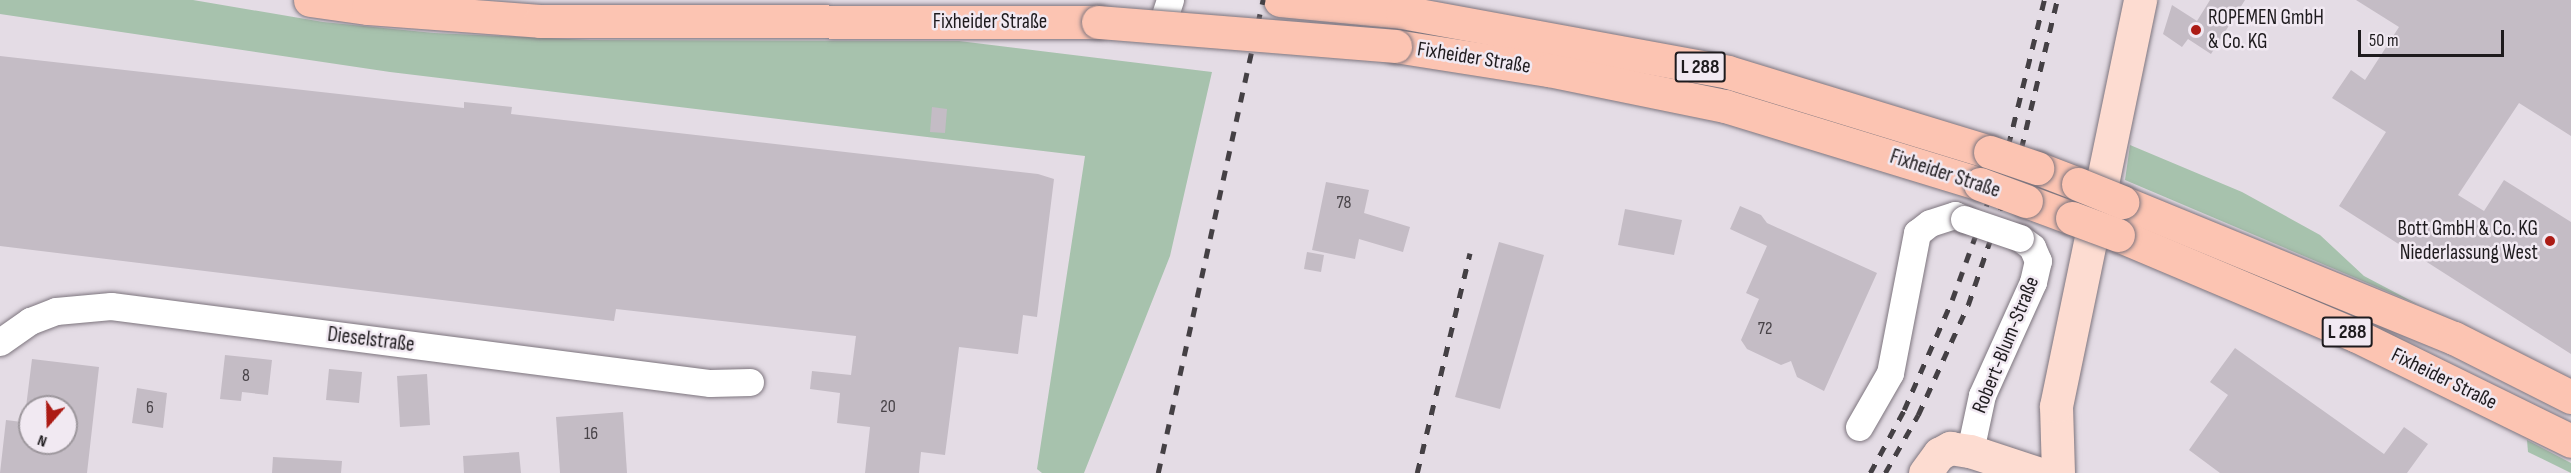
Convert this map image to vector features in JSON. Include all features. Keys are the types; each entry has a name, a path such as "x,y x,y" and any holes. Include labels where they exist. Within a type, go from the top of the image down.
{"highway":[{"name":"Fixheider Straße","path":"310,0 368,9 540,21 1098,22 1395,46 1549,70 1725,106 1980,184 2118,235 2357,336 2571,441"},
{"name":"Fixheider Straße","path":"1280,0 1402,12 1562,39 1728,72 1990,152 2078,184 2454,338 2571,397"}],"main road":[{"path":"2058,473 2056,406 2140,0"},
{"path":"1925,473 1939,454 1950,448 1970,450 2027,470 2034,448 2056,406"}],"street":[{"name":"Robert-Blum-Straße","path":"1860,427 1890,373 1917,233 1930,223 1955,215 2020,238 2032,247 2038,261 2032,282 1982,394 1970,450"},
{"name":"Dieselstraße","path":"0,342 30,321 56,311 111,306 687,380 750,382"}],"green space":[{"path":"0,0 193,0 323,22 434,33 590,40 959,41 1212,72 1170,256 1084,473 1042,473 1037,469 1085,156 390,72 0,14"},
{"path":"2130,145 2242,192 2320,235 2364,276 2419,305 2125,180"},
{"path":"2527,440 2571,463 2571,473 2528,452"}],"building":[{"name":"ROPEMEN GmbH & Co. KG","path":"2210,0 2245,0 2211,54 2188,39 2182,47 2163,34 2172,5 2197,21"},
{"path":"2356,0 2571,0 2571,136 2519,103 2458,195 2484,211 2504,180 2571,222 2571,354 2339,206 2386,132 2332,98 2351,70 2365,80 2399,27"},
{"path":"0,56 464,108 464,102 512,107 511,114 1038,174 1054,179 1037,317 1023,315 1018,354 959,347 945,455 921,452 919,473 865,473 870,427 837,423 840,393 810,389 812,371 851,375 856,336 616,309 614,321 0,246"},
{"path":"932,107 947,109 945,133 930,132"},
{"path":"1326,182 1369,190 1364,213 1410,227 1403,252 1359,239 1355,259 1312,250"},
{"path":"1740,206 1761,215 1767,223 1877,273 1824,391 1797,377 1791,361 1781,365 1747,349 1741,340 1759,299 1746,293 1767,246 1730,229"},
{"path":"1625,209 1682,220 1674,255 1618,245"},
{"path":"1499,242 1544,255 1500,409 1455,397"},
{"path":"1307,252 1324,255 1321,272 1304,269"},
{"path":"2235,348 2384,454 2404,427 2428,444 2407,473 2220,473 2189,450 2228,395 2210,382"},
{"path":"225,355 272,360 268,395 242,392 241,401 220,399"},
{"path":"32,359 99,367 87,473 0,473 6,420 18,422 18,455 78,455 78,395 28,395"},
{"path":"329,369 362,372 359,403 326,400"},
{"path":"427,374 430,425 400,427 397,376"},
{"path":"137,388 167,393 163,428 132,423"},
{"path":"623,412 627,473 560,473 556,417"},
{"path":"519,452 521,473 464,473 463,456"},
{"path":"273,457 342,461 341,473 272,473"}],"railway":[{"path":"1158,473 1263,0"},
{"path":"1870,473 1904,410 1952,300 2008,146 2044,0"},
{"path":"1885,473 1918,415 1968,305 2021,149 2057,0"},
{"path":"1417,473 1470,253"}],"place":[{"name":"ROPEMEN GmbH & Co. KG","path":"2196,30"},
{"name":"Bott GmbH & Co. KG Niederlassung West","path":"2550,241"}]}
